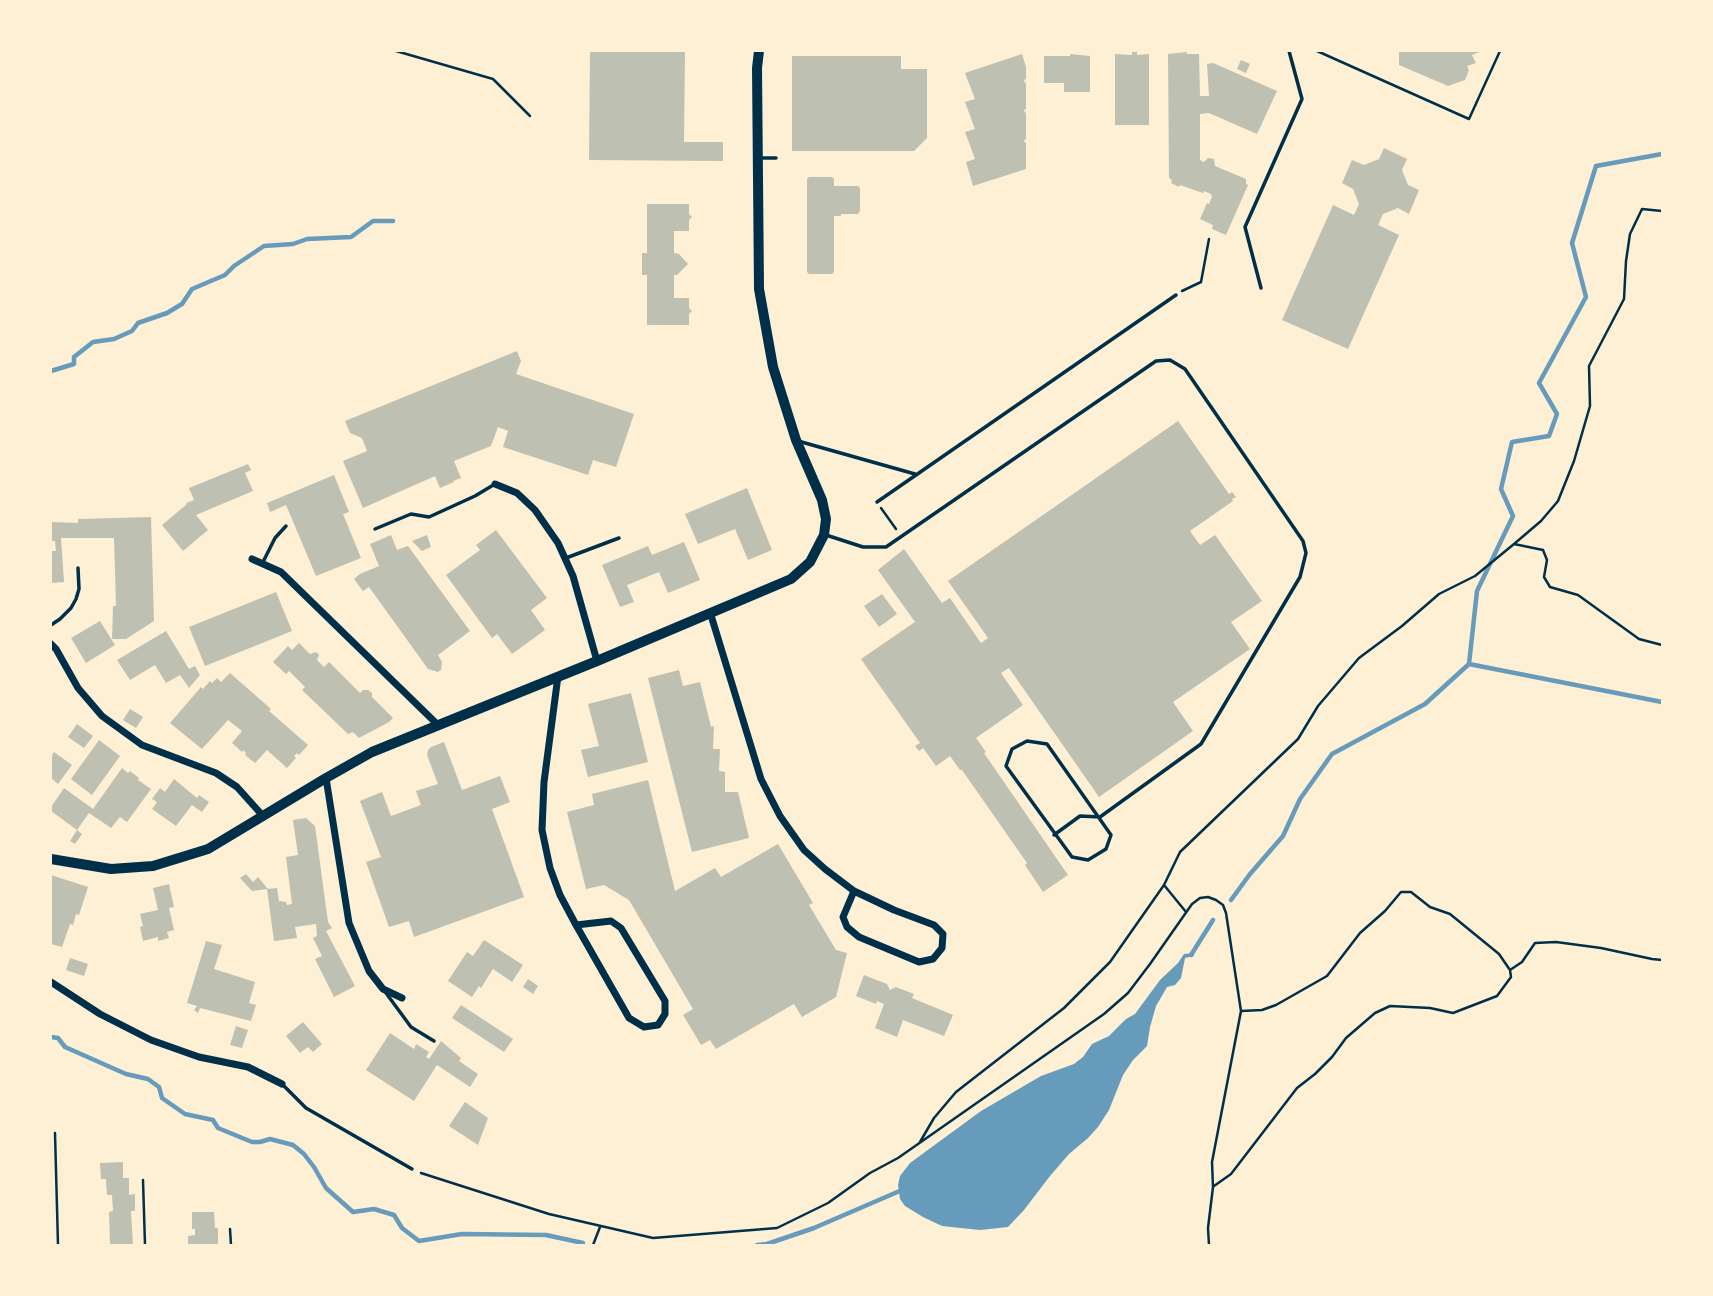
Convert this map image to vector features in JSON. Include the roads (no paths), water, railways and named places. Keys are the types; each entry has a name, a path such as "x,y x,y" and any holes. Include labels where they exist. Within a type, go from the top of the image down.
{"street":[{"path":"51,859 111,869 153,866 208,849 372,752 791,579 810,562 824,534 826,519 822,500 796,440 773,367 759,289 759,51"},
{"path":"495,484 517,493 535,510 558,543 573,576 597,661"},
{"path":"252,559 281,572 438,725"},
{"path":"710,612 761,779 780,816 804,850 854,891 934,925 943,934 942,948 933,959 919,962 859,937 847,927 843,916 854,891"},
{"path":"51,644 78,688 102,716 142,745 216,773 237,787 262,816"},
{"path":"558,676 544,782 542,830 550,868 560,895 576,925 629,1018 643,1027 657,1025 664,1014 665,1001 621,928 611,921 576,925"},
{"path":"326,778 349,923 369,971 383,989 402,998"},
{"path":"51,982 100,1014 151,1040 199,1057 248,1067 282,1084"}],"lane":[{"path":"1261,288 1245,227 1302,99 1289,51"},
{"path":"758,158 776,158"},
{"path":"877,502 1176,295"},
{"path":"824,534 863,547 886,547 1156,361 1170,360 1185,369 1303,541 1306,553 1300,577 1201,744 1100,817 1080,816 1054,835"},
{"path":"796,440 915,474"},
{"path":"375,529 411,514 429,517 495,484"},
{"path":"262,564 275,538 286,526"},
{"path":"566,558 619,538"},
{"path":"51,625 71,608 76,599 79,590 78,568"},
{"path":"1027,741 1047,744 1100,817 1111,835 1106,849 1088,860 1072,857 1006,766 1012,749 1027,741"},
{"path":"383,989 411,1027 434,1041"},
{"path":"282,1084 306,1108 412,1169"}],"water":[{"path":"1194,953 1194,956 1185,958 1181,978 1175,985 1167,987 1156,1006 1147,1046 1123,1075 1109,1110 1098,1127 1069,1154 1008,1227 980,1230 942,1226 905,1206 900,1199 898,1185 900,1176 910,1163 981,1111 1041,1076 1074,1064 1092,1044 1109,1036 1135,1014 1160,980 1184,954"}],"waterway":[{"path":"1231,900 1283,836 1300,799 1332,754 1425,704 1469,664 1477,591 1513,516 1501,489 1512,442 1549,436 1557,414 1539,383 1586,297 1572,243 1596,166 1662,154"},
{"path":"51,371 74,364 74,357 93,342 114,339 132,331 138,323 167,313 182,304 192,289 225,275 264,246 293,244 307,239 351,237 373,221 393,221"},
{"path":"1469,664 1662,702"},
{"path":"1191,955 1213,920"},
{"path":"51,1037 58,1038 65,1047 126,1074 148,1079 159,1087 162,1098 185,1114 213,1120 218,1128 252,1142 270,1139 293,1145 314,1167 326,1188 353,1212 374,1209 394,1215 402,1228 419,1241 462,1234 546,1235 583,1243"},
{"path":"757,1245 814,1228 902,1190"}]}
